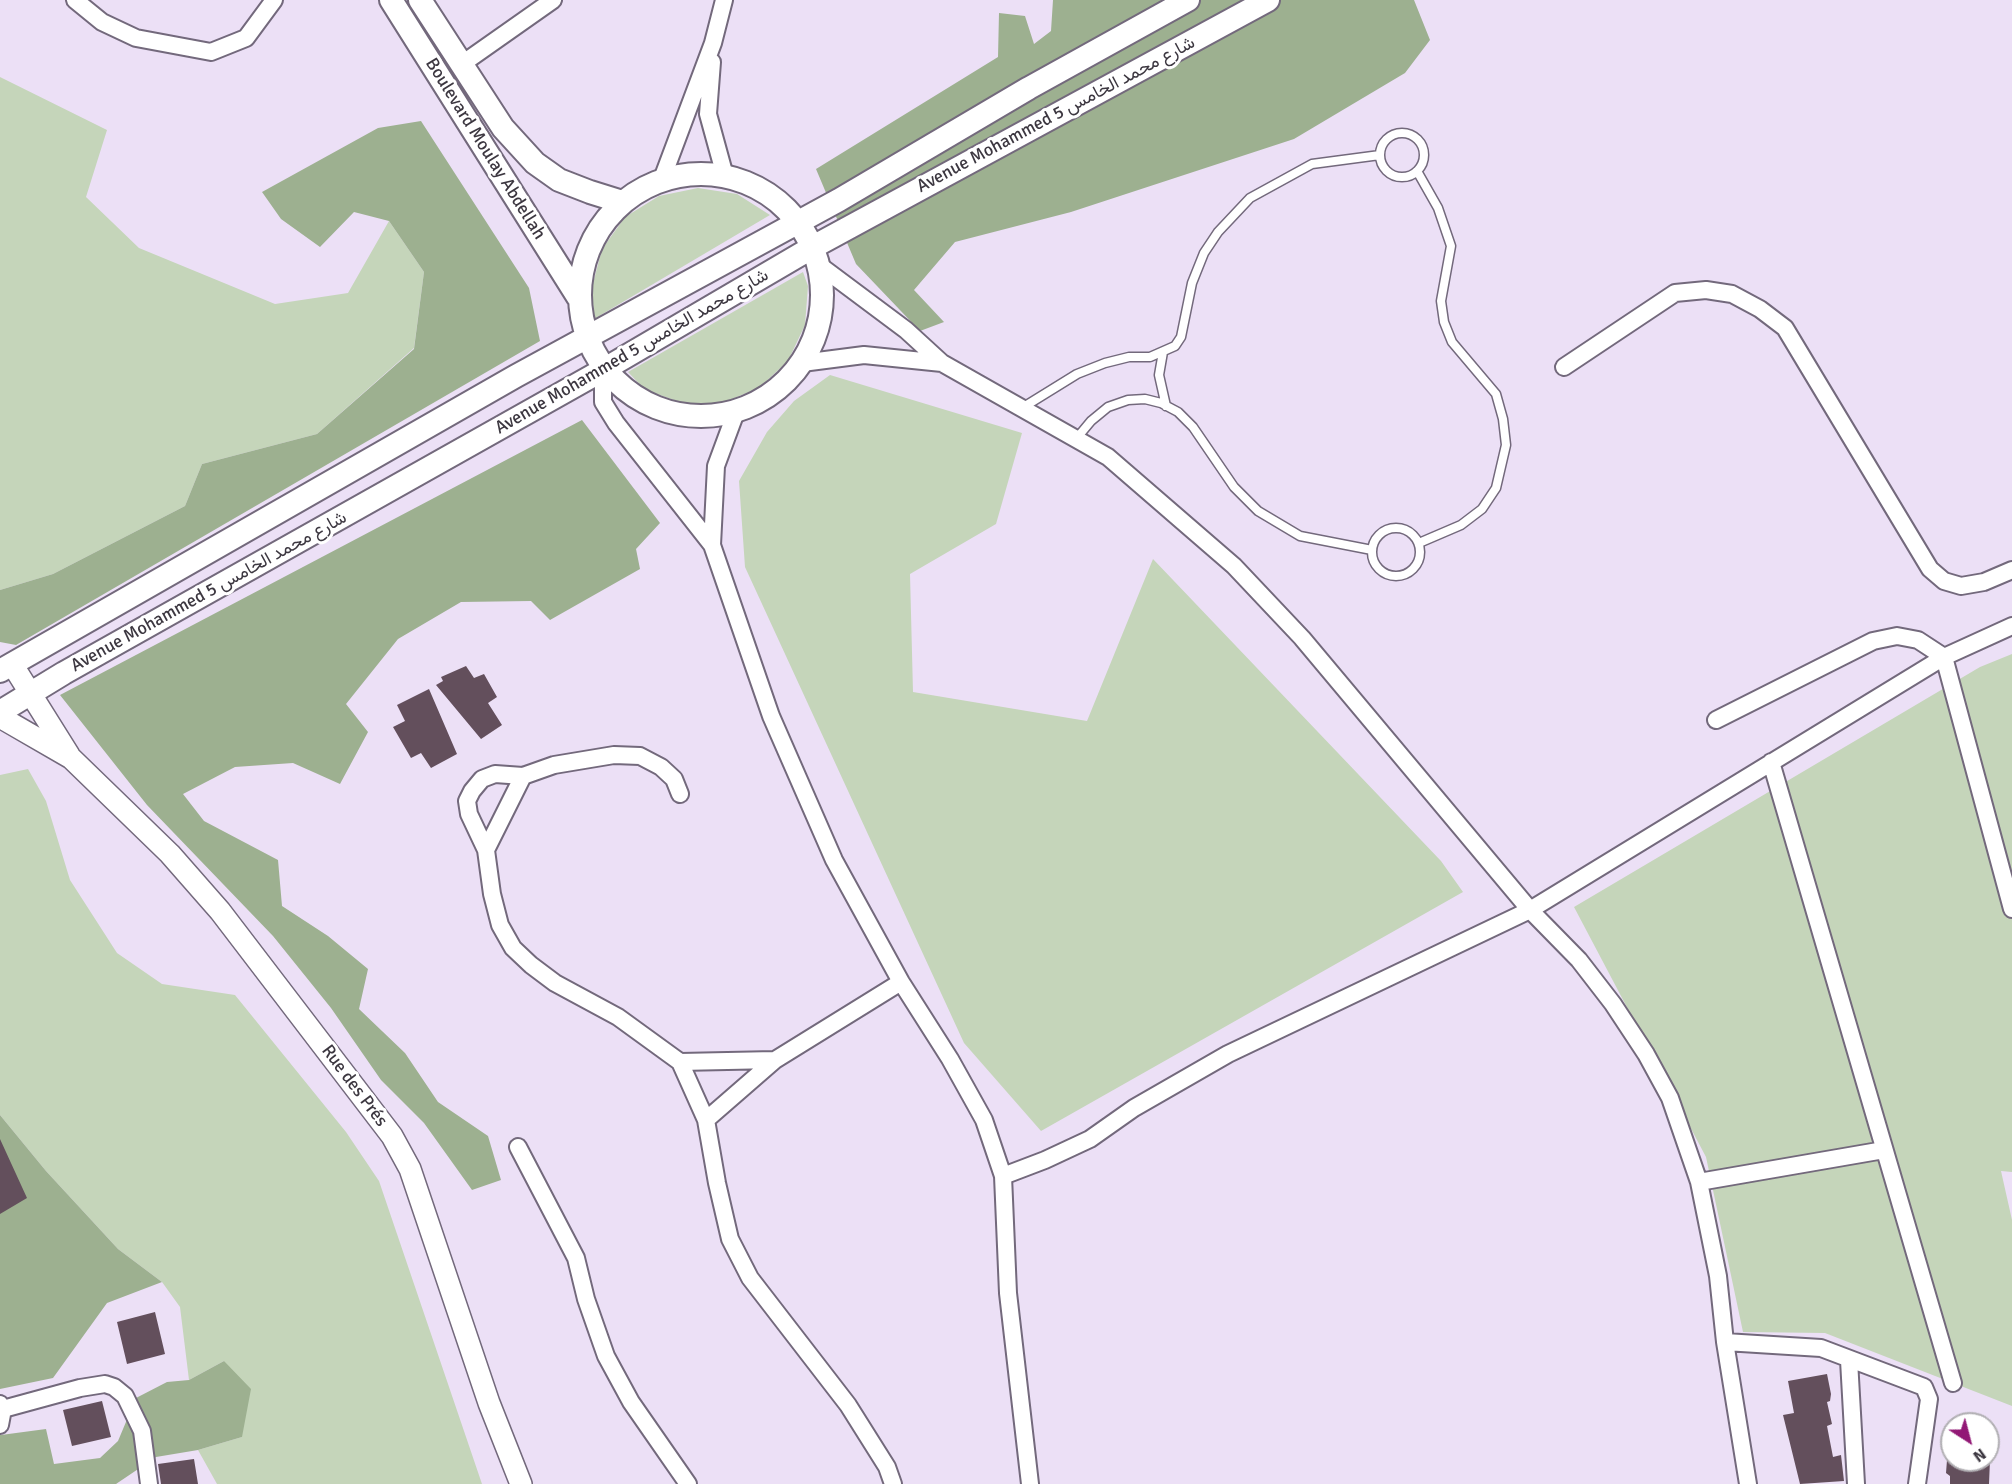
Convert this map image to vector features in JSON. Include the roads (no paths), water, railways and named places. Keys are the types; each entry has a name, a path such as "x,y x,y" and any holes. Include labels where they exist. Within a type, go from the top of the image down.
{"main road":[{"name":"Boulevard Moulay Abdellah","path":"391,0 578,297"},
{"name":"Boulevard Moulay Abdellah","path":"420,0 503,128 535,163 559,180 622,202"},
{"name":"Avenue Mohammed 5 شارع محمد الخامس","path":"6,668 485,394 798,221 1188,0"},
{"name":"Avenue Mohammed 5 شارع محمد الخامس","path":"0,712 603,370 816,256 1268,0"},
{"path":"693,174 725,176 753,185 778,200 798,221 816,256 822,298 817,332 802,363 784,384 762,400 736,412 691,417 647,405 603,370 586,339 578,297 583,261 598,228 622,202 662,180 693,174"}],"street":[{"path":"75,0 102,22 136,38 211,52 246,38 274,0"},
{"path":"462,64 553,0"},
{"path":"662,180 713,43 724,0"},
{"path":"713,43 708,114 725,176"},
{"path":"816,256 942,363 1108,457 1234,566 1302,638 1530,910 1580,960 1646,1054 1670,1098 1699,1182 1718,1276 1725,1342 1748,1484"},
{"path":"1564,367 1675,294 1706,290 1732,294 1760,309 1785,328 1930,569 1944,581 1961,586 1984,582 2012,570"},
{"path":"802,363 864,355 942,363"},
{"path":"603,370 603,402 616,423 712,545 771,716 801,791 834,861 901,982 950,1059 984,1120 1003,1176 1008,1293 1030,1484"},
{"path":"712,545 716,466 736,412"},
{"path":"1003,1176 1090,1139 1134,1108 1228,1054 1530,910 1944,657 2012,626"},
{"path":"1716,720 1873,641 1897,636 1918,640 1944,657 2012,909"},
{"name":"Rue des Prés","path":"6,668 30,694 71,758 170,854 220,911 392,1136 410,1169 489,1403 521,1484"},
{"name":"Rue des Prés","path":"0,717 71,758"},
{"path":"680,794 674,779 662,766 640,756 614,755 554,765 523,776 495,774 482,779 467,801 469,814 486,850 492,894 500,925 513,948 531,965 555,982 618,1017 680,1062 706,1120 730,1239 750,1278 848,1405 887,1467 893,1484"},
{"path":"1771,762 1953,1383"},
{"path":"486,850 523,776"},
{"path":"706,1120 775,1060 901,982"},
{"path":"680,1062 775,1060"},
{"path":"518,1146 576,1258 606,1356 631,1402 688,1484"},
{"path":"1699,1182 1884,1150"},
{"path":"1725,1342 1821,1348 1924,1387 1928,1393 1917,1484"},
{"path":"1849,1360 1856,1484"},
{"path":"1,1413 80,1388 105,1384 114,1387 125,1396 142,1431 149,1484"}],"lane":[{"path":"1406,132 1419,140 1425,154 1417,171 1408,176 1395,176 1384,168 1380,155 1381,147 1391,135 1406,132"},
{"path":"1022,408 1077,374 1105,363 1163,352 1175,346 1181,337 1192,283 1204,253 1218,232 1250,198 1312,164 1380,155"},
{"path":"1417,171 1438,208 1450,246 1442,301 1444,322 1452,342 1496,394 1503,420 1506,445 1496,488 1482,509 1461,525 1419,543"},
{"path":"1163,352 1159,375 1166,406"},
{"path":"1076,439 1090,421 1118,404 1145,399 1166,406 1178,412 1193,427 1234,488 1258,511 1300,536 1372,550"},
{"path":"1393,528 1408,531 1419,543 1420,551 1416,566 1396,576 1388,574 1376,565 1372,550 1378,536 1393,528"}]}
